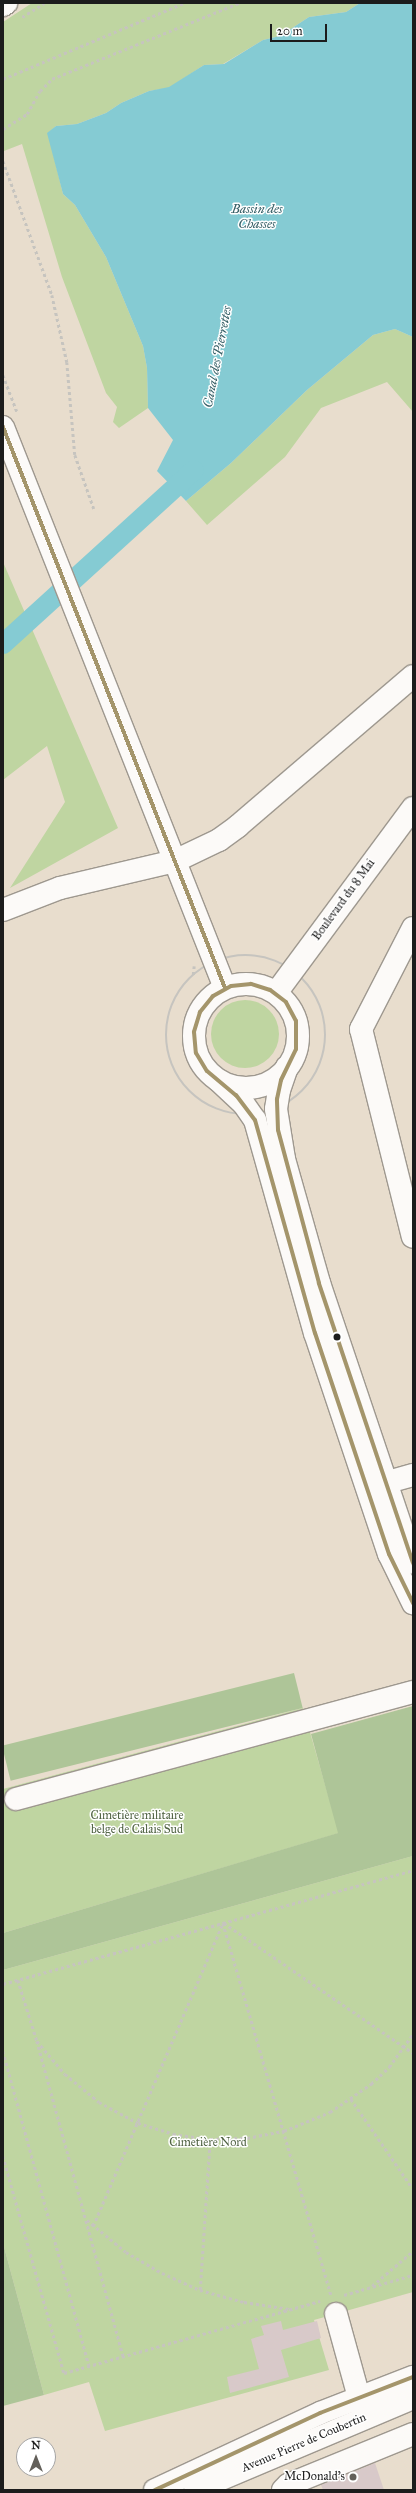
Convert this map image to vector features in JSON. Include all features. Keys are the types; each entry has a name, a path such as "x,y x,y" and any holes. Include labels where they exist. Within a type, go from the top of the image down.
{"street":[{"path":"3,427 225,988"},
{"path":"3,910 60,888 175,861 204,848 238,826 413,676"},
{"name":"Boulevard du 8 Mai","path":"276,993 413,808"},
{"path":"413,928 361,1029 413,1236"},
{"path":"413,1563 376,1486 302,1295 259,1131 252,1115 236,1095 218,1080 199,1059 194,1032 203,1006 225,988 251,984 276,993 290,1008 297,1028 296,1049 279,1090 276,1109 284,1160 376,1486 389,1554 413,1603"},
{"path":"218,1080 230,1086 252,1088 271,1081 287,1068"},
{"path":"376,1486 413,1476"},
{"path":"16,1799 413,1692"},
{"path":"334,2306 361,2408"},
{"name":"Avenue Pierre de Coubertin","path":"195,2490 361,2408 413,2377"},
{"name":"Avenue Pierre de Coubertin","path":"155,2490 251,2444 361,2408 413,2398"},
{"path":"283,2490 288,2485 413,2434"}],"path":[{"path":"3,79 184,3"},
{"path":"3,128 27,114 40,91 52,79 239,3"},
{"path":"3,161 52,295 67,362 75,455 94,509"},
{"path":"242,956 260,957 292,970 306,982 320,1008 326,1031 325,1048 320,1066 311,1081 300,1094 276,1109 252,1115 220,1111 191,1094 172,1067 167,1051 167,1017 173,1001 193,975 214,962 242,956"},
{"path":"3,1984 413,1870"},
{"path":"224,1923 413,2053"},
{"path":"93,2226 224,1923"},
{"path":"224,1923 334,2306"},
{"path":"18,1980 37,2041 123,2356"},
{"path":"37,2041 65,2074 99,2102 138,2123 173,2134 210,2139 247,2138 284,2131 330,2112 351,2100 371,2084 405,2048 413,2034"},
{"path":"3,2051 89,2366"},
{"path":"351,2100 413,2189"},
{"path":"200,2290 210,2139"},
{"path":"3,2156 64,2373 290,2309 334,2306 370,2287 413,2275"},
{"path":"86,2220 144,2263 200,2290 244,2302 290,2309"},
{"path":"370,2287 413,2250"}],"green space":[{"path":"32,3 360,3 346,12 309,17 280,36 263,40 223,64 204,65 169,88 149,91 121,103 106,113 77,124 56,126 48,133 63,194 75,205 106,257 143,346 147,368 148,408 119,428 113,422 117,407 106,393 62,277 22,144 4,151 3,148 3,22"},
{"path":"395,329 413,337 413,412 387,382 321,408 285,457 207,525 186,501 231,463 307,390 373,335"},
{"path":"3,562 118,828 10,888 65,802 47,746 3,780"},
{"path":"245,1000 258,1003 269,1010 276,1021 279,1034 276,1047 269,1058 258,1065 245,1068 232,1065 221,1058 214,1047 211,1034 214,1021 221,1010 232,1003"},
{"path":"294,1673 303,1708 11,1781 3,1746"},
{"path":"413,1706 413,1856 3,1970 3,1933 338,1833 311,1734"},
{"name":"Cimetière militaire belge de Calais Sud","path":"303,1708 339,1833 3,1933 3,1789"},
{"name":"Cimetière Nord","path":"413,1856 413,2292 314,2320 329,2370 105,2431 89,2382 44,2395 3,2243 3,1970"},
{"path":"3,2243 44,2395 3,2406"}],"water":[{"name":"Bassin des Chasses","path":"360,3 413,3 413,337 395,329 373,335 307,390 231,463 186,501 157,471 173,440 148,408 147,368 143,346 106,257 75,205 63,194 47,133 56,126 77,124 106,113 121,103 149,91 169,87 204,65 224,64 263,40 280,36 309,17 346,12"}],"building":[{"path":"281,2321 283,2330 317,2321 321,2338 281,2350 289,2377 230,2393 227,2377 259,2369 251,2339 264,2335 261,2326"},
{"name":"McDonald's","path":"375,2463 384,2490 323,2490 321,2485"}],"waterway":[{"name":"Canal des Pierrettes","path":"3,644 194,470"}],"transit line":[{"path":"3,427 225,988"},
{"path":"413,1563 319,1283 278,1130 277,1099 281,1080 296,1049 296,1021 286,1002 270,990 251,984 231,986 213,996 200,1012 194,1032 196,1053 207,1071 236,1095 255,1120 315,1333 389,1554 413,1603"},
{"path":"155,2490 320,2413 413,2377"}],"place":[{"name":"McDonald's","path":"353,2477"}]}
